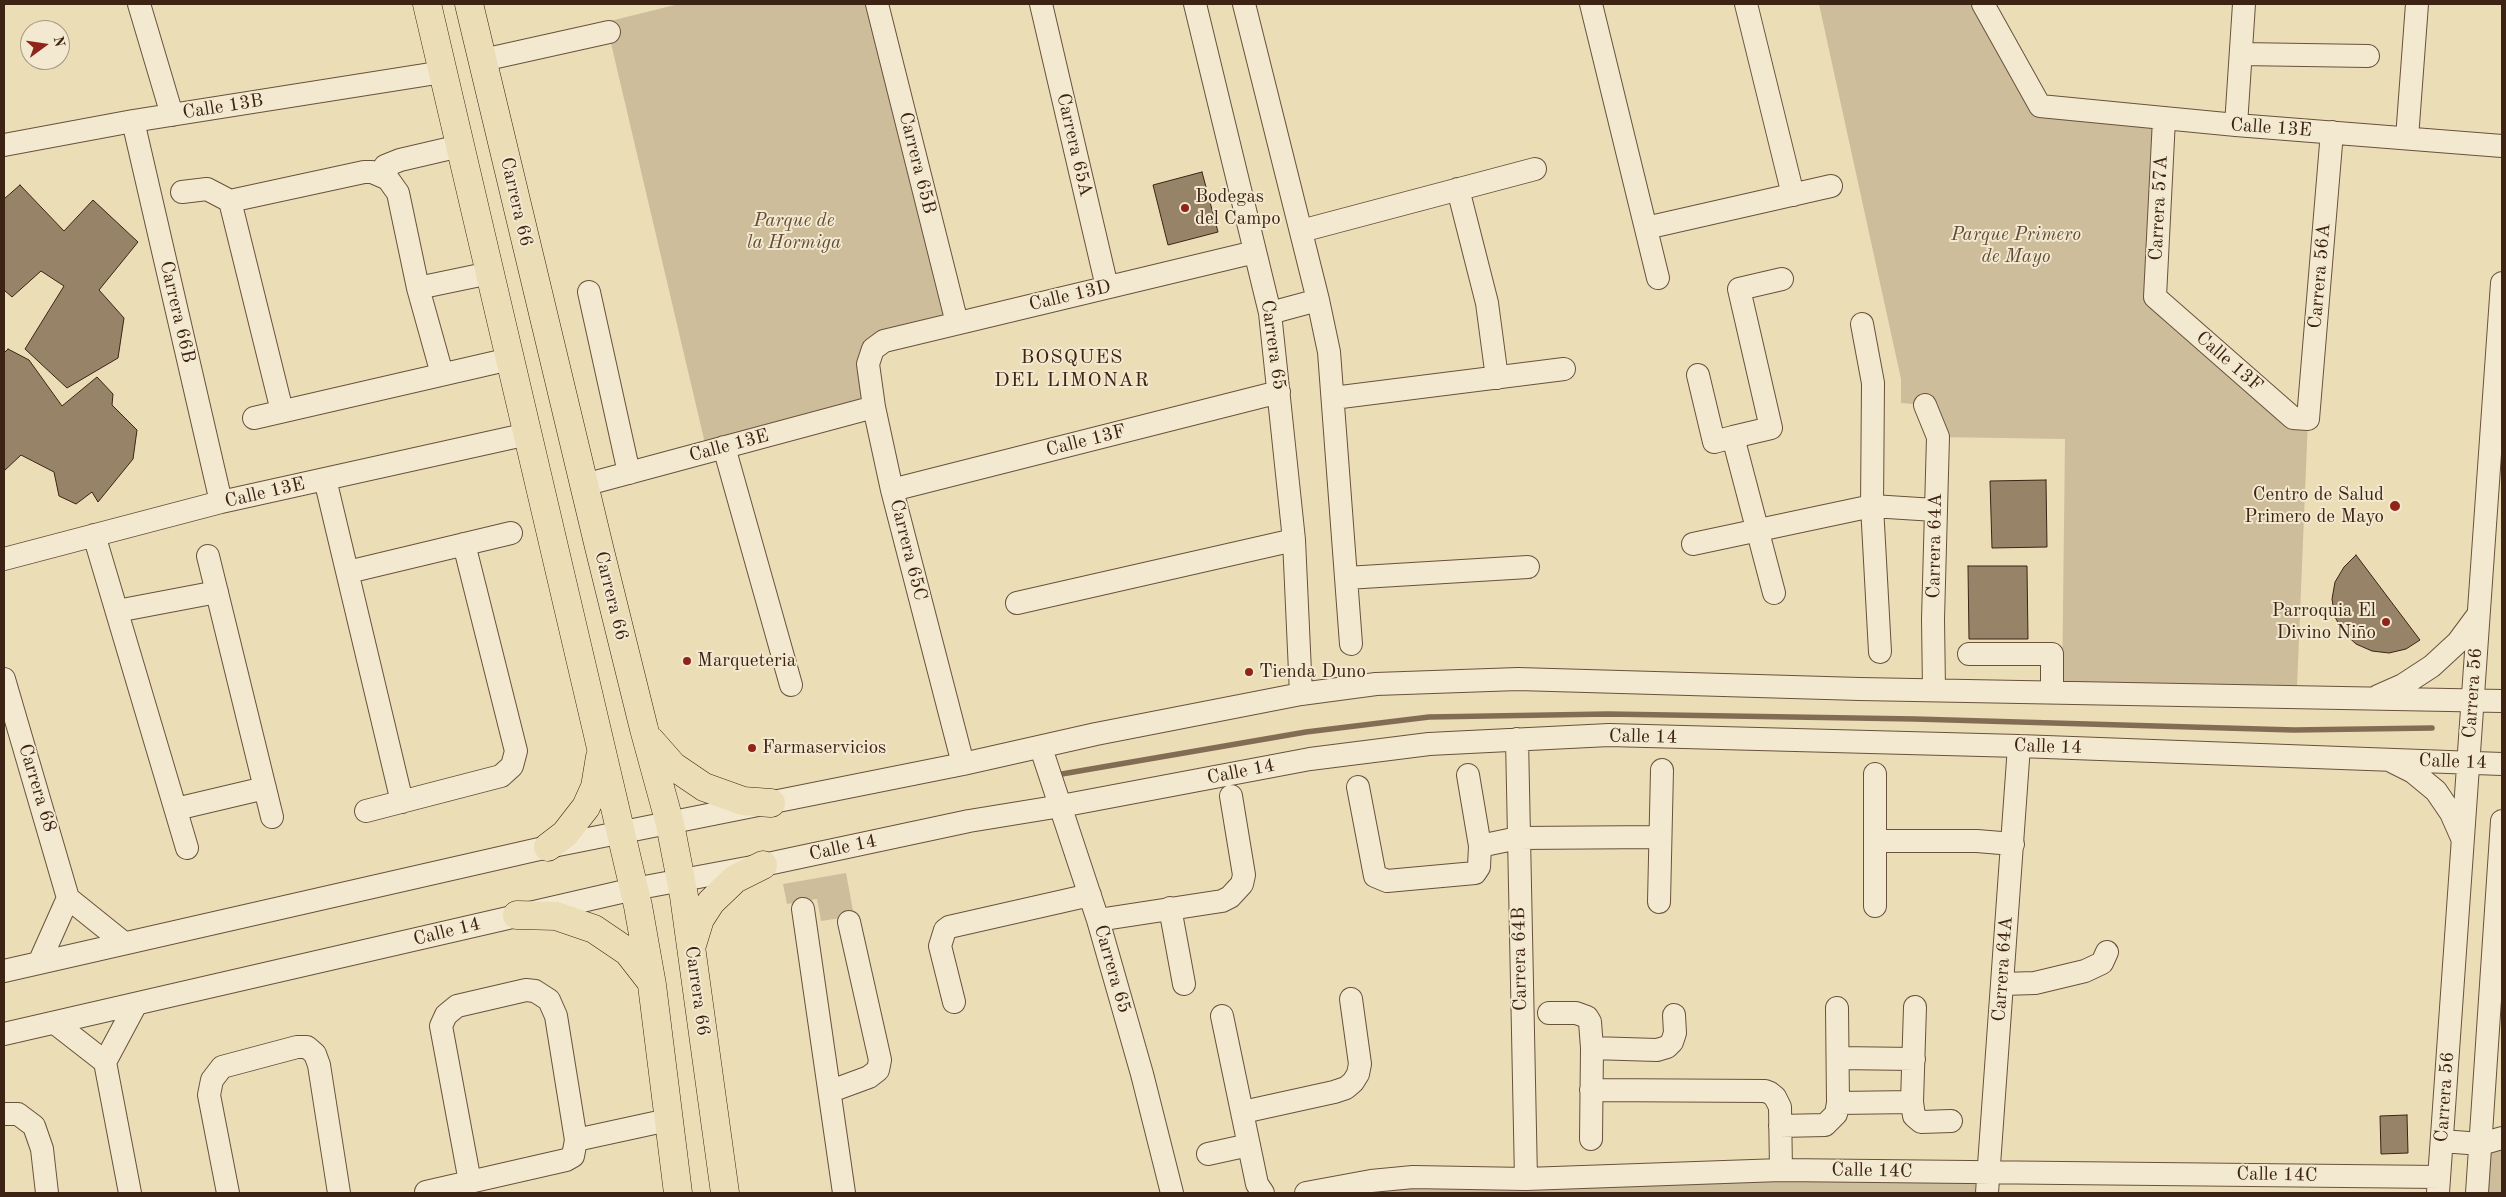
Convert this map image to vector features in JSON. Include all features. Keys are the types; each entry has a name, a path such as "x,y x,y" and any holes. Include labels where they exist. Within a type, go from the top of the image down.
{"main road":[{"path":"427,4 597,734 622,832 652,985 678,1193"},
{"name":"Carrera 66","path":"469,4 599,547 644,729 670,824 682,881 724,1193"},
{"path":"490,273 531,265"},
{"path":"556,557 569,564 580,564 590,559 599,547"},
{"path":"644,729 664,757 692,780 730,798 771,803"},
{"path":"548,847 573,826 591,798 599,766 597,734"},
{"path":"691,951 696,929 711,902 735,879 763,865"},
{"path":"517,915 556,916 594,929 628,952 646,973 652,985"}],"street":[{"path":"139,4 172,115"},
{"name":"Carrera 65B","path":"877,4 957,322"},
{"name":"Carrera 65A","path":"1041,4 1107,287"},
{"name":"Carrera 65","path":"1195,4 1270,313 1294,540 1301,694"},
{"path":"1244,4 1318,300 1329,352 1351,644"},
{"path":"1591,4 1658,278"},
{"path":"1746,4 1793,195"},
{"name":"Calle 13E","path":"1983,4 2040,106 2236,125 2502,146"},
{"path":"2236,125 2244,4"},
{"path":"2407,138 2417,4"},
{"path":"483,60 609,32"},
{"path":"2241,54 2368,56"},
{"name":"Calle 13B","path":"4,145 133,121 443,72"},
{"name":"Carrera 57A","path":"2155,298 2164,118"},
{"name":"Carrera 66B","path":"133,121 221,502"},
{"name":"Carrera 56A","path":"2308,419 2332,132"},
{"path":"381,174 385,166 400,160 460,146"},
{"path":"1301,231 1535,169"},
{"path":"182,192 207,189 230,200 364,172 381,174 394,185 398,193 418,288 442,374"},
{"path":"1646,228 1831,186"},
{"path":"1458,189 1487,303 1497,378"},
{"path":"230,200 282,411"},
{"name":"Calle 13D","path":"884,341 1255,252"},
{"path":"418,288 490,273"},
{"path":"1698,374 1714,442 1771,428 1739,289 1782,279"},
{"name":"Carrera 56","path":"2439,1185 2502,283"},
{"path":"589,292 629,473"},
{"name":"Calle 13F","path":"2155,298 2294,418 2308,419"},
{"path":"1270,313 1318,300"},
{"path":"1862,324 1873,383 1872,506 1880,652"},
{"name":"Carrera 65C","path":"884,341 873,349 868,364 874,407 892,490 963,764"},
{"path":"254,418 510,359"},
{"path":"1333,398 1564,370"},
{"name":"Calle 13F","path":"892,490 1279,392"},
{"name":"Carrera 64A","path":"1925,405 1938,437 1934,690"},
{"name":"Calle 13E","path":"584,485 874,407"},
{"name":"Calle 13E","path":"4,559 221,502 528,434"},
{"path":"1733,437 1774,593"},
{"path":"724,447 791,685"},
{"path":"326,479 402,802"},
{"path":"1693,544 1756,529 1872,506 1936,510"},
{"path":"348,572 511,533"},
{"path":"94,535 187,848"},
{"path":"1016,603 1294,540"},
{"path":"366,811 501,776 512,766 515,758 516,751 464,544"},
{"path":"208,556 272,817"},
{"path":"1346,578 1528,567"},
{"path":"117,611 217,592"},
{"path":"2370,699 2403,685 2432,666 2458,642 2478,615"},
{"path":"1969,654 2052,654 2052,691"},
{"name":"Carrera 68","path":"4,679 68,898"},
{"path":"4,971 548,847 1041,748 1096,734 1301,694 1376,684 1518,679 1934,690 2502,701"},
{"name":"Calle 14","path":"4,1034 55,1024 634,889 763,865 969,821 1061,806 1310,759 1429,744 1609,735 2020,746 2502,764"},
{"name":"Carrera 64B","path":"1517,739 1526,1178"},
{"name":"Carrera 64A","path":"1988,1183 2020,746"},
{"name":"Carrera 65","path":"1041,748 1098,920 1142,1074 1172,1193"},
{"path":"2388,760 2413,772 2436,791 2451,813 2463,840"},
{"path":"1659,902 1662,770"},
{"path":"1875,774 1875,906"},
{"path":"1358,787 1375,876 1387,881 1474,873 1479,867 1480,846 1468,776"},
{"path":"176,809 265,788"},
{"path":"1098,920 1222,901 1230,898 1242,884 1244,875 1232,796"},
{"name":"Carrera 56","path":"2477,1193 2492,1141 2502,821"},
{"path":"1480,846 1518,838 1660,836"},
{"path":"1875,841 1977,841 2013,844"},
{"path":"954,1002 940,946 945,930 949,927 1090,895"},
{"path":"39,963 68,898 124,943"},
{"path":"1170,908 1184,984"},
{"path":"803,909 831,1091 844,1193"},
{"path":"831,1091 869,1077 878,1070 880,1060 849,922"},
{"path":"2002,984 2035,983 2085,971 2102,962 2107,952"},
{"path":"426,1192 470,1182 566,1160 573,1156 576,1140 556,1016 549,1000 535,991 526,990 457,1006 446,1015 441,1026 470,1182"},
{"path":"1243,1112 1334,1092 1346,1088 1353,1082 1358,1074 1360,1064 1351,1000"},
{"path":"130,1193 105,1062 136,1004"},
{"path":"1915,1007 1912,1102 1914,1116 1918,1121 1951,1121"},
{"path":"1780,1126 1826,1125 1836,1114 1838,1103 1837,1008"},
{"path":"1549,1013 1576,1013 1587,1017 1592,1027 1591,1139"},
{"path":"1592,1048 1657,1050 1667,1047 1672,1042 1675,1033 1674,1015"},
{"path":"1222,1016 1257,1184 1263,1193"},
{"path":"55,1024 105,1062"},
{"path":"228,1193 209,1095 212,1080 222,1067 297,1046 307,1047 315,1054 339,1193"},
{"path":"1838,1058 1914,1059"},
{"path":"1592,1090 1765,1091 1778,1101 1781,1170"},
{"path":"1838,1103 1912,1102"},
{"path":"4,1114 18,1114 34,1126 42,1149 47,1193"},
{"path":"576,1140 668,1120"},
{"path":"2442,1142 2492,1141"},
{"path":"1208,1154 1249,1145"},
{"name":"Calle 14C","path":"1306,1193 1371,1181 1413,1177 1526,1178 1781,1170 1988,1183 2439,1185"}],"green space":[{"name":"Parque de la Hormiga","path":"679,4 877,4 957,323 873,349 874,407 707,452 606,22"},
{"name":"Parque Primero de Mayo","path":"1819,4 1983,4 2040,105 2164,119 2155,297 2308,419 2297,687 2062,691 2065,439 1938,437 1925,405 1901,403 1901,379"},
{"path":"846,873 854,916 821,921 817,899 787,904 783,884"},
{"path":"2502,1138 2502,1193 2477,1193 2481,1144"},
{"path":"1989,1173 1987,1193 1306,1193 1323,1189"}],"building":[{"name":"Bodegas del Campo","path":"1202,172 1218,232 1168,245 1153,185"},
{"path":"20,185 64,231 93,200 138,242 99,290 124,318 118,358 67,388 25,349 64,286 41,271 12,297 4,290 4,199"},
{"path":"8,349 29,360 62,406 97,377 113,394 112,405 137,430 133,459 98,502 92,492 76,504 59,496 54,472 21,455 4,471 4,353"},
{"path":"2046,480 2047,547 1992,548 1990,481"},
{"path":"2356,555 2420,640 2406,649 2389,653 2372,651 2356,644 2343,632 2335,617 2332,599 2335,582 2344,567"},
{"path":"1968,566 2027,566 2028,639 1969,639"},
{"path":"2407,1115 2408,1153 2381,1154 2380,1116"}],"waterway":[{"path":"1056,775 1306,732 1429,717 1608,714 1915,719 2294,730 2432,728"}],"place":[{"name":"Bodegas del Campo","path":"1185,208"},
{"name":"Centro de Salud Primero de Mayo","path":"2395,506"},
{"name":"Parroquia El Divino Niño","path":"2386,622"},
{"name":"Marqueteria","path":"687,661"},
{"name":"Tienda Duno","path":"1249,672"},
{"name":"Farmaservicios","path":"752,748"}],"district":[{"name":"BOSQUES DEL LIMONAR","path":"1072,370"}]}
